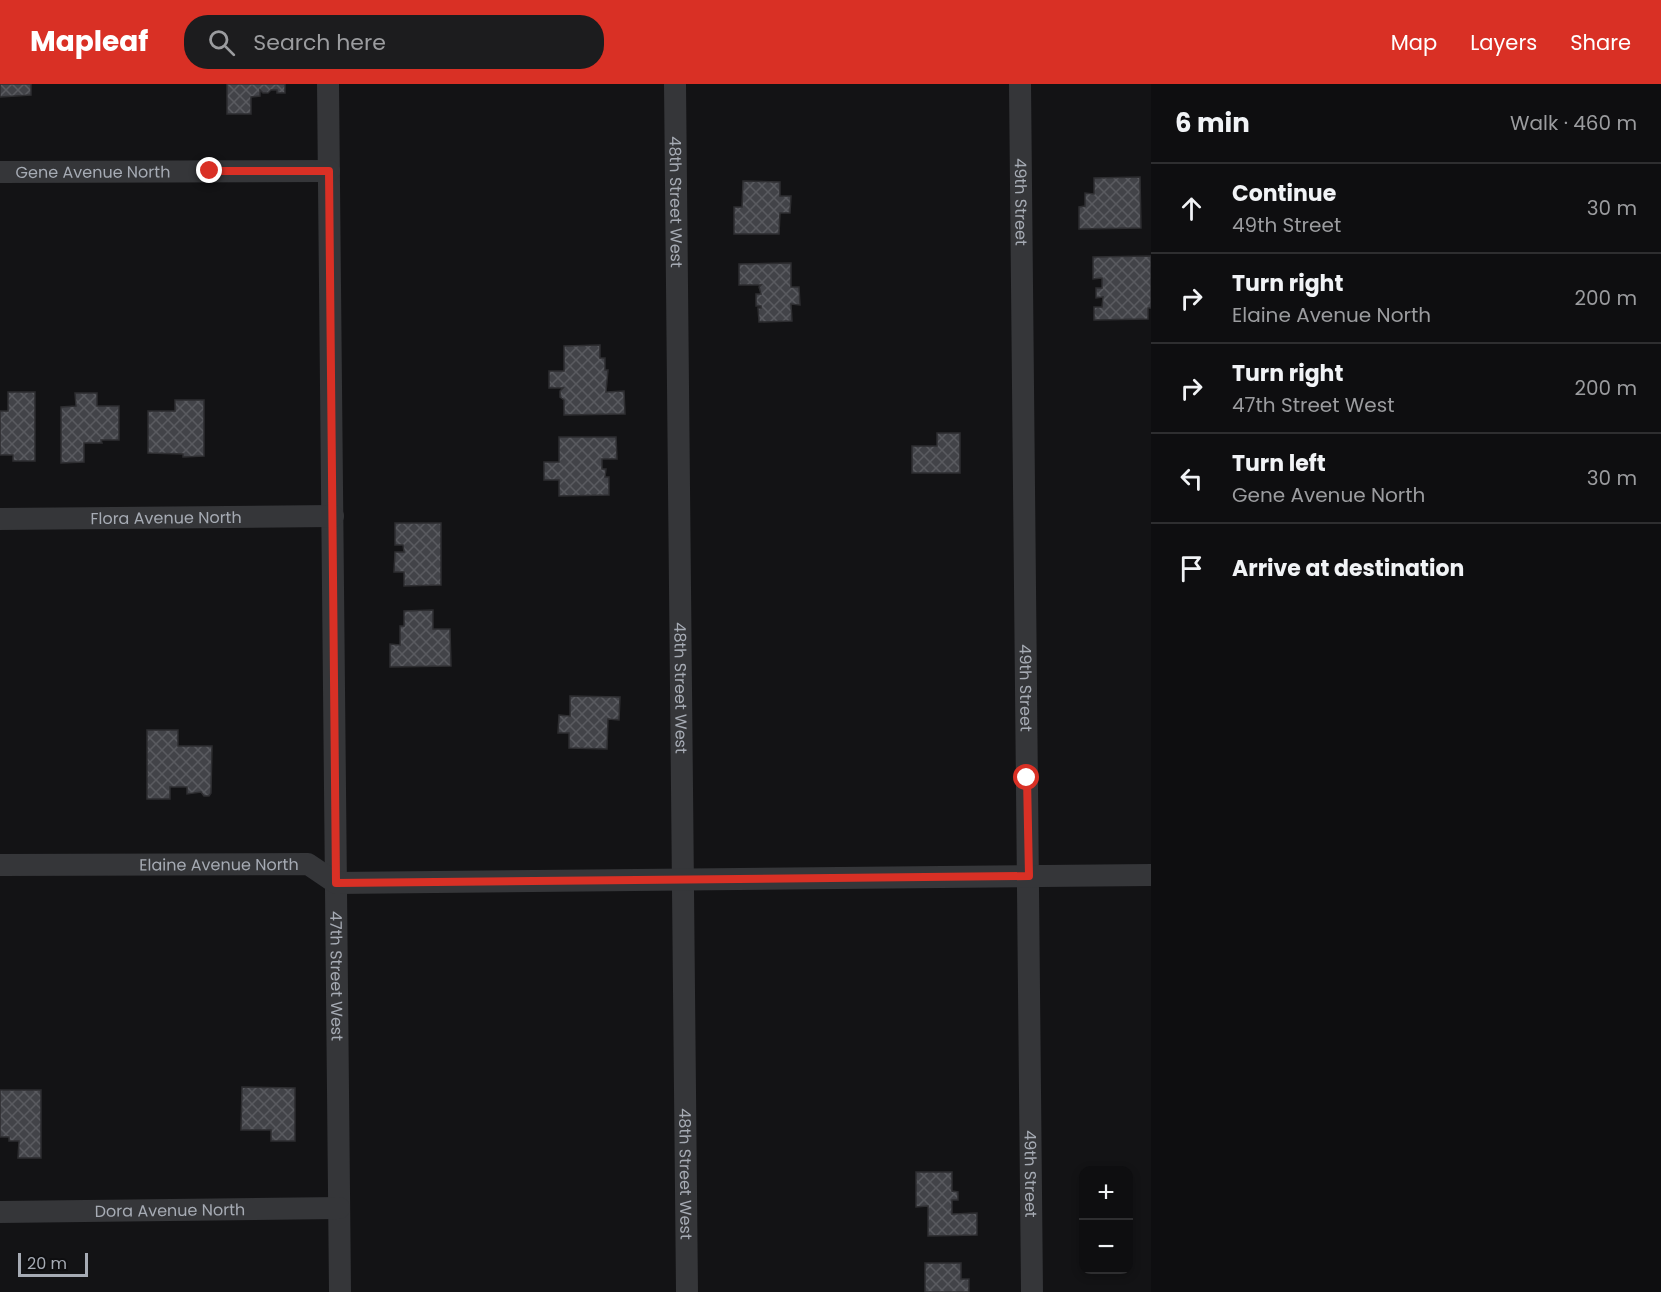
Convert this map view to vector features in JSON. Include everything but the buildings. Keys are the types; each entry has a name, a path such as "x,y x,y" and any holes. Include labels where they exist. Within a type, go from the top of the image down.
{"street":[{"name":"47th Street West","path":"328,84 340,1292"},
{"name":"48th Street West","path":"675,84 687,1292"},
{"name":"49th Street","path":"1020,84 1032,1292"},
{"name":"Gene Avenue North","path":"0,172 329,171"},
{"name":"Flora Avenue North","path":"0,519 333,516"},
{"name":"Elaine Avenue North","path":"0,865 308,864 336,883"},
{"path":"336,883 1151,875"},
{"name":"Dora Avenue North","path":"0,1212 339,1208"}],"route":[{"path":"210,171 329,171 336,883 1029,876 1027,778"}]}
